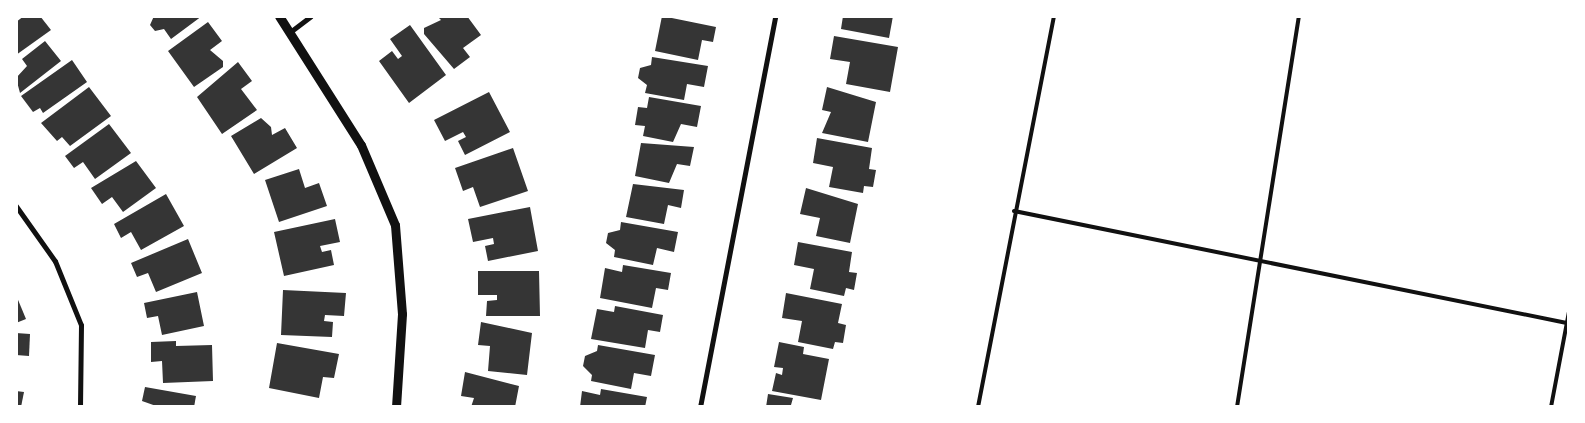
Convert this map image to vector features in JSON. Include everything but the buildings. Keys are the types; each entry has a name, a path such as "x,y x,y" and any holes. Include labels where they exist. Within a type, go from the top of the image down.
{"street":[{"path":"279,16 361,144 395,225 402,314 396,407"},
{"path":"290,32 311,16"},
{"path":"700,407 776,16"},
{"path":"16,206 55,261 81,325 80,407"}],"lane":[{"path":"978,407 1014,211 1054,16"},
{"path":"1237,407 1299,16"},
{"path":"1014,211 1567,322"},
{"path":"1551,407 1569,312"}]}
